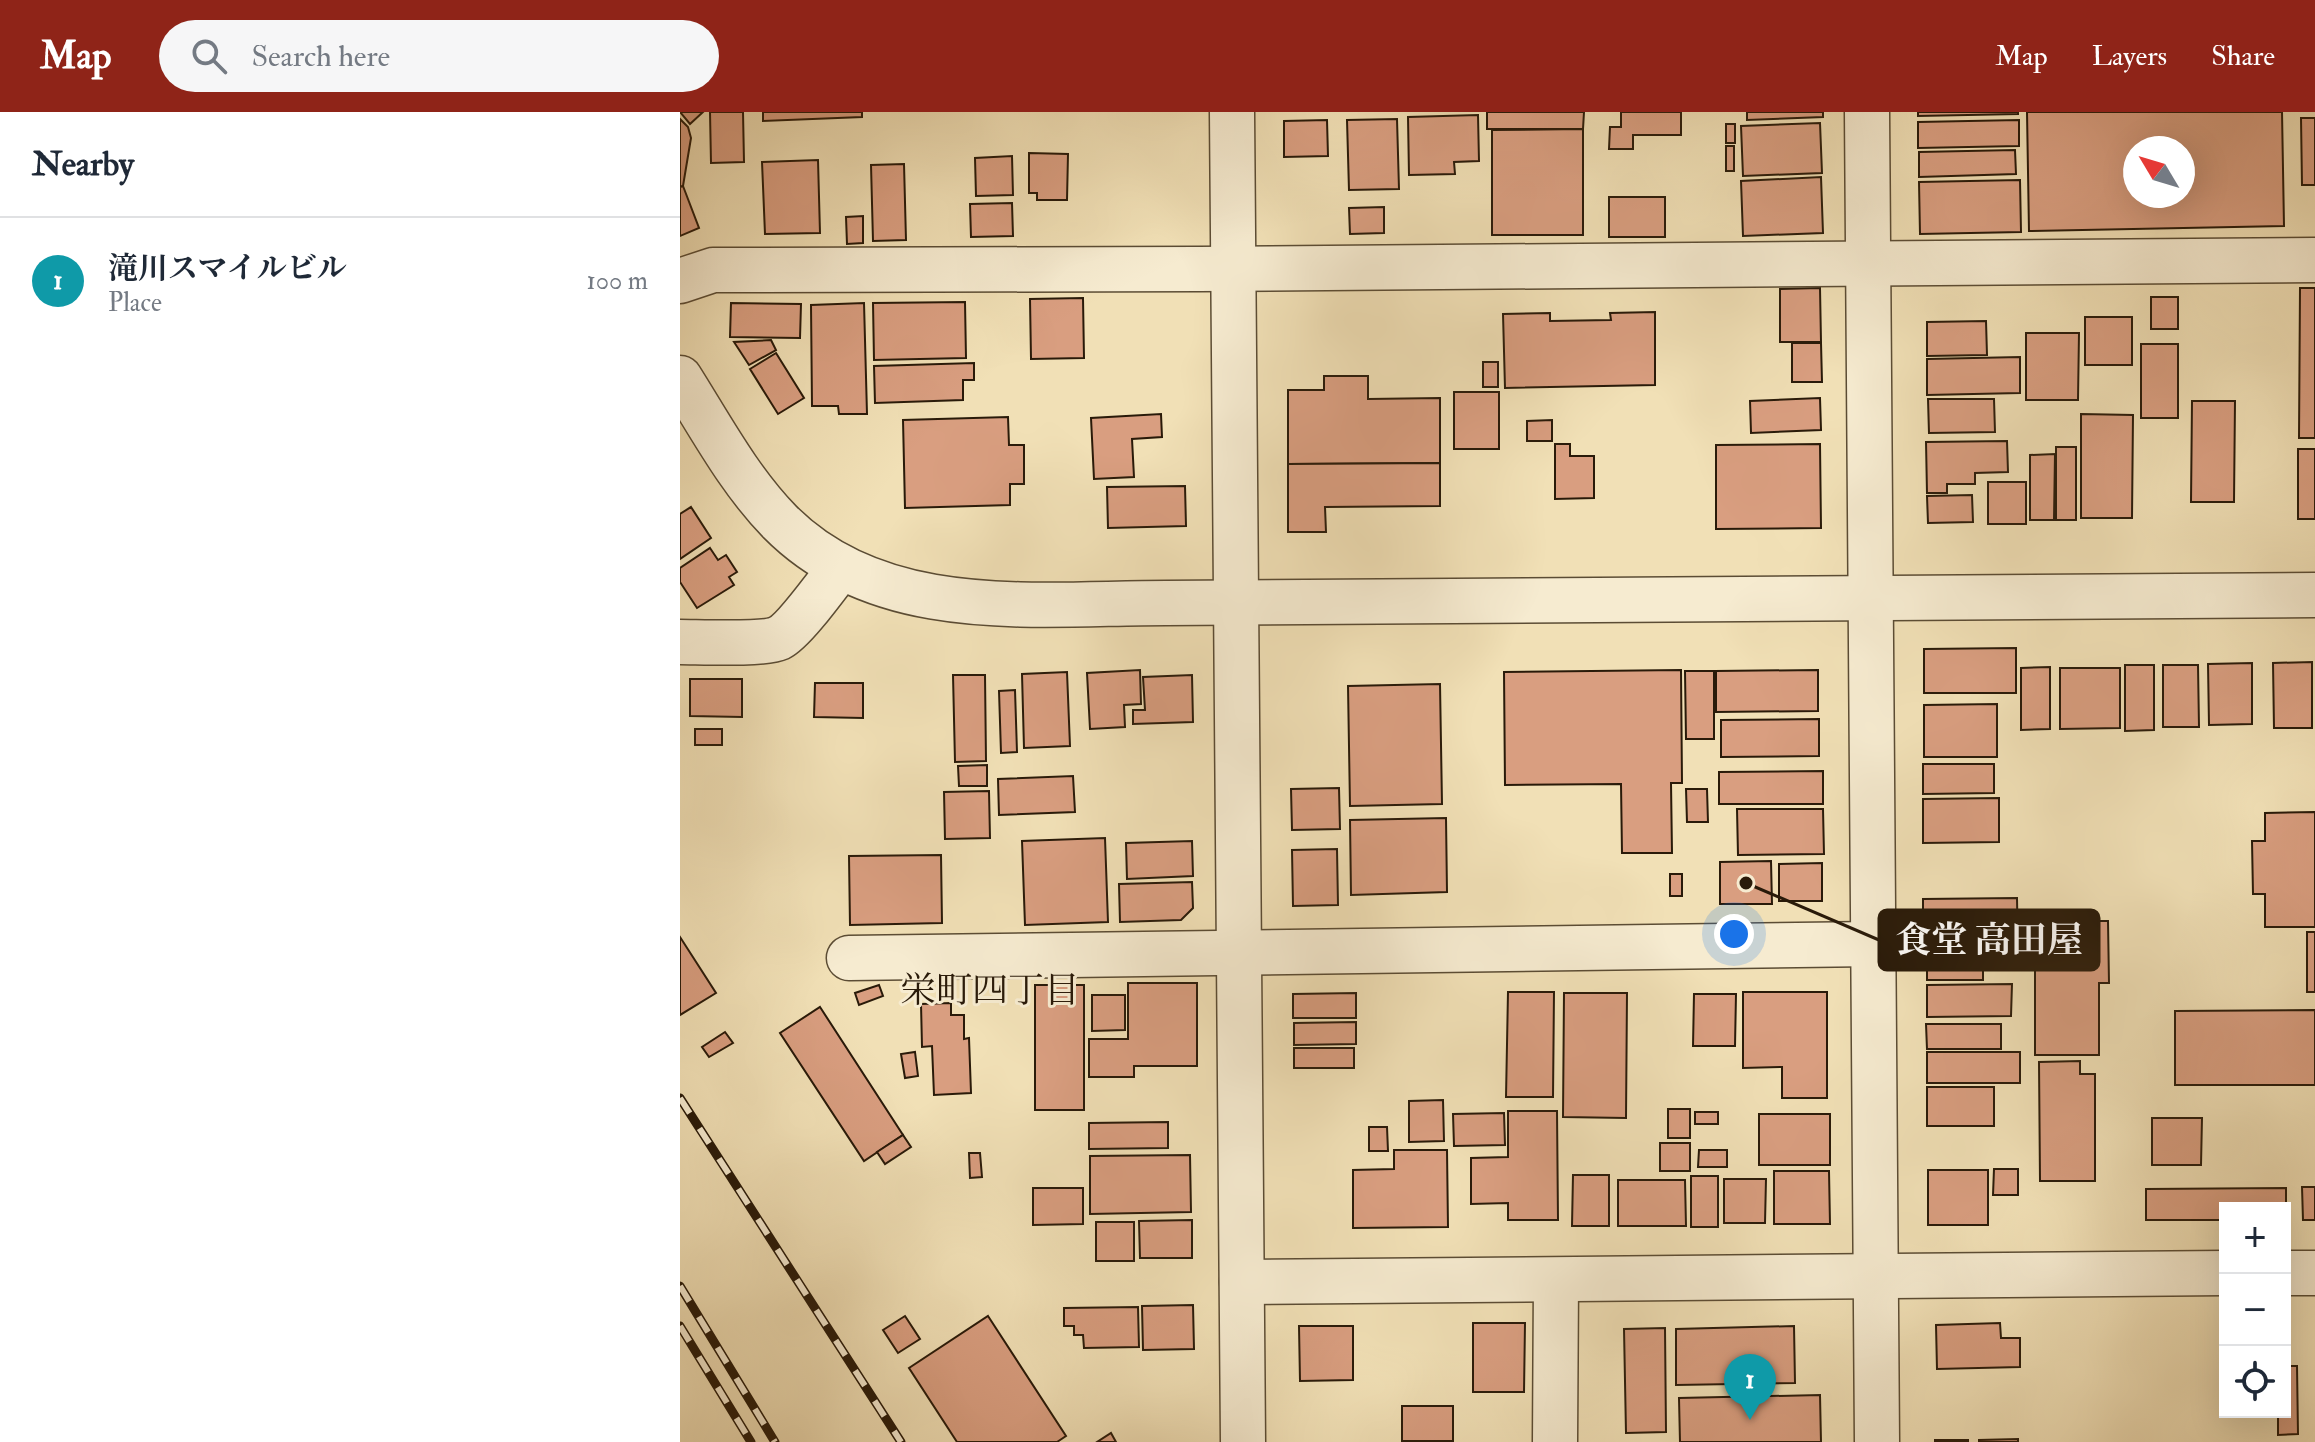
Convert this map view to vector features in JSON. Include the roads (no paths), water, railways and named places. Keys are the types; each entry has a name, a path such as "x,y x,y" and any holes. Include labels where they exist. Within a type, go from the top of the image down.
{"street":[{"path":"1232,112 1243,1442"},
{"path":"1867,112 1877,1442"},
{"path":"680,281 713,270 2315,260"},
{"path":"680,378 760,498 781,523 840,568 902,592 947,600 1006,604 2315,595"},
{"path":"680,642 730,643 779,638 840,568"},
{"path":"849,958 1874,944"},
{"path":"1242,1282 2219,1273"},
{"path":"2291,1273 2315,1273"},
{"path":"1555,1442 1556,1280"}],"railway":[{"path":"680,1098 901,1442"},
{"path":"680,1286 775,1442"},
{"path":"680,1326 751,1442"}],"place":[{"name":"食堂 高田屋","path":"1746,883"},
{"name":"滝川スマイルビル","path":"1750,1420"}],"district":[{"name":"栄町四丁目","path":"990,989"}]}
